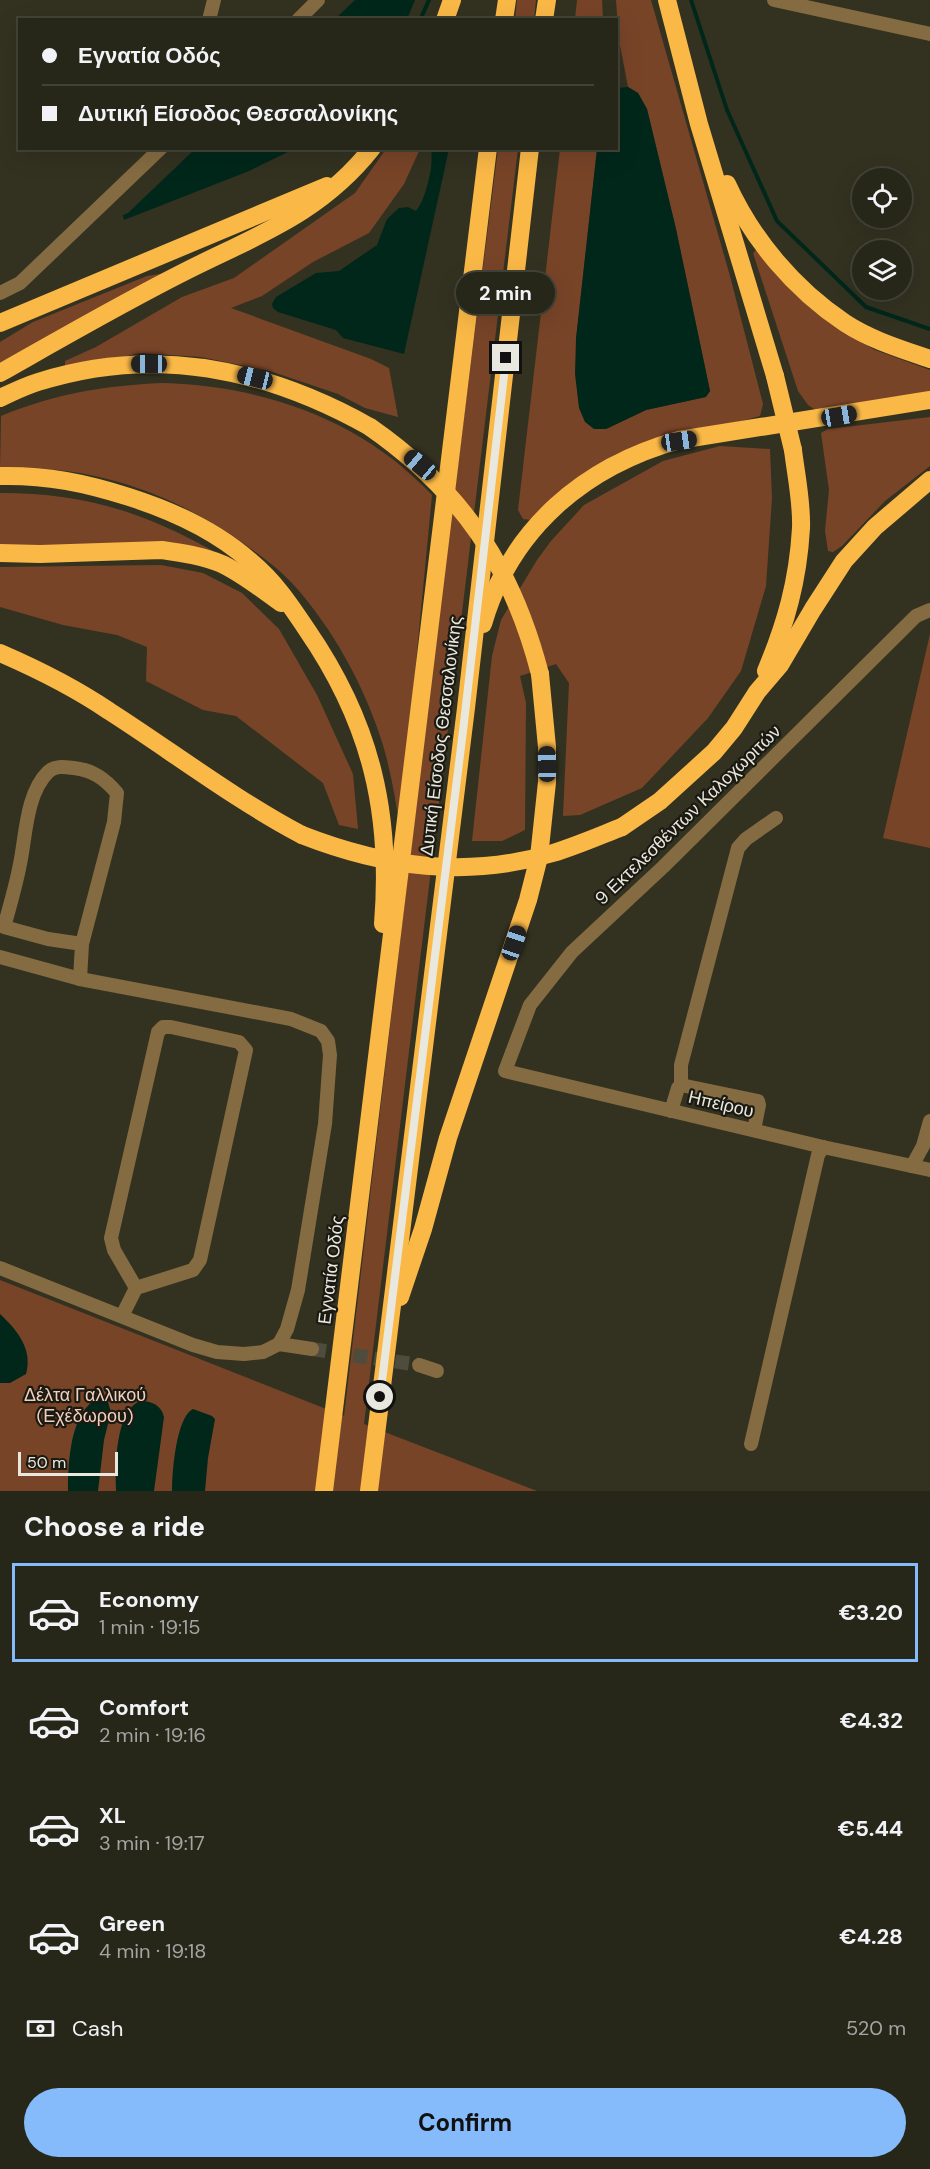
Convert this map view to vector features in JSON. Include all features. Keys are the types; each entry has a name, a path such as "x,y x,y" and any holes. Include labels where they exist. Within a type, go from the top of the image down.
{"highway":[{"path":"446,18 452,0"},
{"path":"504,18 507,0"},
{"path":"544,18 547,0"},
{"path":"667,0 699,124 775,376 793,450 801,526 797,572 783,630 757,692"},
{"path":"699,124 739,211 782,268 813,298 846,323 888,344 930,359"},
{"path":"0,373 187,271 277,227 311,207 343,180 370,150"},
{"name":"Δυτική Είσοδος Θεσσαλονίκης","path":"378,1054 488,150"},
{"name":"Δυτική Είσοδος Θεσσαλονίκης","path":"389,1327 466,708 530,150"},
{"path":"0,323 343,180"},
{"path":"0,398 37,382 84,371 133,364 194,366 238,373 273,382 310,396 370,427 420,465 451,496 477,531 501,571 518,604 530,636 540,674 546,747 547,782 539,857 528,900 448,1138 412,1264 389,1327 369,1491"},
{"path":"466,708 483,626 490,602 505,571 517,550 535,528 577,488 600,472 624,459 679,441 930,400"},
{"path":"0,476 55,477 170,511 201,527 248,559 278,587 339,679 369,753 381,812 386,877 377,983 378,1054"},
{"path":"0,652 32,667 107,709 261,813 302,835 341,850 412,866 496,865 552,853 622,827 691,776 734,728 757,692 780,665 844,561 874,527 930,480"},
{"path":"0,553 162,550 198,556 223,565 245,578 297,615"},
{"name":"Εγνατία Οδός","path":"324,1491 378,1054"}],"street":[{"path":"210,18 214,0"},
{"path":"300,18 318,0"},
{"path":"774,0 930,34"},
{"path":"0,293 20,283 159,150"},
{"name":"9 Εκτελεσθέντων Καλοχωριτών","path":"505,1071 530,1005 572,952 663,867 916,616 930,610"},
{"path":"80,979 82,944 114,822 117,793 105,779 79,769 61,766 50,770 39,784 31,807 20,866 4,927 48,939 82,944"},
{"path":"671,1111 681,1085 681,1065 738,848 746,839 776,818"},
{"path":"0,957 80,979 291,1019 321,1031 328,1041 330,1055 325,1124 298,1290 287,1329 279,1344"},
{"path":"122,1316 136,1288 193,1270 200,1260 246,1050 239,1042 171,1027 163,1027 158,1032 111,1238 111,1244 136,1288"},
{"name":"Ηπείρου","path":"505,1071 823,1147 930,1170"},
{"path":"681,1085 758,1101 754,1130"},
{"path":"912,1166 927,1147 930,1121"},
{"path":"751,1444 818,1155 823,1147"},
{"path":"0,1268 194,1345 218,1352 244,1354 263,1352 279,1344 312,1349"},
{"path":"419,1365 437,1371"}],"green space":[{"path":"517,0 536,0 534,18 515,18"},
{"path":"577,0 602,0 603,18 575,18"},
{"path":"616,0 651,0 730,276 763,404 760,416 654,439 614,455 572,483 531,520 523,519 518,510 560,150 597,150 576,339 606,429 646,410 705,397 710,391 676,229 647,109 638,93 628,87"},
{"path":"385,150 420,150 404,184 369,233 313,262 262,296 231,308 371,359 389,368 398,417 365,408 338,394 270,371 201,357 141,353 65,369 65,361 96,347 182,297 234,278 355,193"},
{"name":"Δέλτα Γαλλικού (Εχέδωρου)","path":"498,150 518,150 364,1424 537,1491 0,1491 0,1280 344,1416 436,638"},
{"path":"756,250 761,252 838,329 875,350 930,370 930,394 817,411 808,405 798,391 753,253"},
{"path":"173,272 0,363 0,342 33,322 147,276"},
{"path":"163,383 238,391 309,412 343,427 375,446 432,495 400,829 383,745 357,680 321,619 282,574 227,532 154,494 101,477 73,472 40,469 0,470 1,416 80,392"},
{"path":"930,417 930,466 885,501 842,546 833,552 828,551 825,531 829,490 821,433 828,429"},
{"path":"720,446 770,449 772,498 766,586 741,671 708,718 642,788 580,815 563,816 569,683 556,664 520,676 526,703 525,830 502,841 472,841 492,656 501,620 537,560 584,505 663,461"},
{"path":"0,493 60,497 115,508 167,528 220,555 0,549"},
{"path":"161,565 203,573 242,593 279,629 317,695 353,774 358,829 339,825 323,783 236,716 203,710 146,681 147,647 117,635 63,625 0,607 0,567"},
{"path":"930,634 930,848 883,838"}],"shaded area":[{"path":"355,0 415,0 407,18 336,18"},
{"path":"628,87 638,93 647,109 676,229 710,391 706,397 646,410 606,429 594,429 585,422 579,408 575,374 576,339 597,150 618,150 618,88"},
{"path":"194,150 292,150 249,171 124,220 123,215 128,213"},
{"path":"432,150 449,150 404,354 343,338 336,330 278,312 273,308 272,304 276,297 316,273 339,271 377,245 387,219 399,208 408,207 416,211 427,185"},
{"path":"0,1314 18,1333 27,1356 26,1374 10,1383 0,1383"},
{"path":"99,1398 108,1402 111,1412 104,1440 98,1491 68,1491 70,1452 76,1425 89,1404"},
{"path":"140,1401 155,1404 161,1409 164,1417 154,1491 116,1491 118,1441 121,1428 132,1407"},
{"path":"193,1409 215,1419 205,1491 172,1491 174,1459 179,1434 187,1414"}],"waterway":[{"path":"421,18 429,0"},
{"path":"691,0 727,110 777,221 866,307 930,329"}],"tunnel":[{"path":"312,1349 419,1365"}],"route":[{"path":"380,1397 463,731 506,358"}]}
